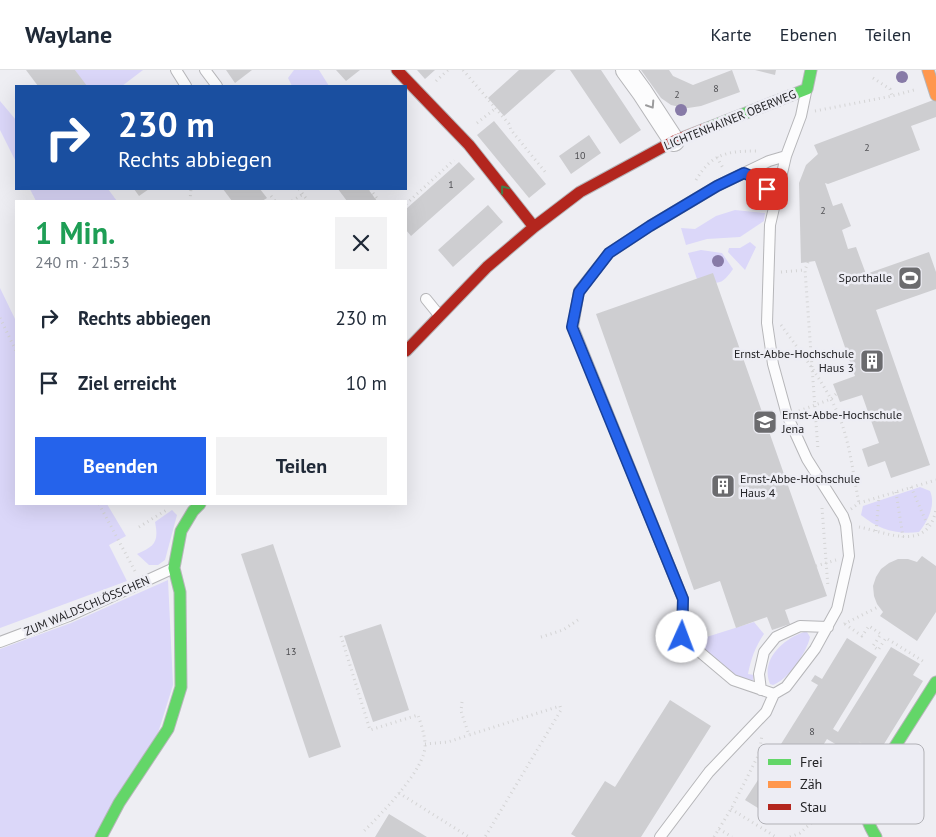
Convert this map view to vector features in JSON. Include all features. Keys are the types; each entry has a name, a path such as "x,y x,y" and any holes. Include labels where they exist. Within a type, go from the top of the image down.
{"street":[{"path":"397,70 470,145 534,227"},
{"path":"626,70 674,141"},
{"name":"LICHTENHAINER OBERWEG","path":"407,350 488,267 534,227 580,192 674,141 807,89 811,70"},
{"path":"928,70 936,95"},
{"path":"102,837 119,803 168,730 181,687 180,592 174,568 181,530 192,511 199,505"},
{"path":"897,744 936,682"},
{"path":"868,824 876,837"}],"lane":[{"path":"176,70 185,85"},
{"path":"205,70 215,85"},
{"path":"660,837 709,772 766,712 774,694 786,687 815,649 837,609 849,556 846,525 843,516 807,458 788,415 770,345 767,323 766,300 770,225 786,156 801,116 807,89"},
{"path":"774,694 733,680 682,637 683,599 572,327 579,292 609,253 717,186 769,161 786,156"},
{"path":"744,173 758,179 767,189 774,205"},
{"path":"426,299 440,316"},
{"name":"ZUM WALDSCHLÖSSCHEN","path":"0,642 69,616 174,568"},
{"path":"760,690 759,674 764,652 776,637 800,626 828,627"}],"path":[{"path":"463,70 509,124 511,130 546,173"},
{"path":"873,78 890,89 892,96"},
{"path":"801,116 917,90"},
{"path":"407,203 470,145"},
{"path":"696,180 709,162 728,153 770,152 786,156"},
{"path":"300,190 307,200"},
{"path":"294,200 303,194"},
{"path":"272,196 274,200"},
{"path":"808,262 805,270 818,451"},
{"path":"767,272 805,270"},
{"path":"766,300 831,399 846,443 859,503 936,480"},
{"path":"0,318 15,349"},
{"path":"766,423 831,399 836,393"},
{"path":"911,487 928,526"},
{"path":"896,492 903,537"},
{"path":"876,532 879,496"},
{"path":"100,505 142,582"},
{"path":"822,507 828,593"},
{"path":"139,527 169,508"},
{"path":"846,525 903,537 923,532 934,517 936,510"},
{"path":"816,566 849,556"},
{"path":"828,627 845,624 878,607"},
{"path":"541,637 563,630 578,620"},
{"path":"845,624 862,636 869,626 881,634 872,646 878,650 886,638 927,664"},
{"path":"341,636 370,730 418,715 425,744 422,761 399,793 363,832"},
{"path":"462,702 461,711 469,735"},
{"path":"425,744 448,742 560,706 561,710 485,837"},
{"path":"761,744 766,712"},
{"path":"860,744 862,740"},
{"path":"714,837 731,809 758,756"},
{"path":"399,793 470,837"},
{"path":"731,809 776,837"},
{"path":"790,837 809,824"},
{"path":"720,829 732,837"}],"shaded area":[{"path":"75,70 143,70 123,85 84,85"},
{"path":"294,70 319,70 328,85 292,85 288,78"},
{"path":"0,101 15,119 15,160 0,130"},
{"path":"30,190 109,190 116,200 36,200"},
{"path":"735,210 765,213 764,221 740,237 707,239 686,245 681,228 695,229 716,216"},
{"path":"750,242 756,247 745,270 728,252 729,248 740,248"},
{"path":"701,250 722,253 733,269 721,282 714,283 697,279 688,253"},
{"path":"0,288 15,319 15,505 108,505 126,536 109,545 127,581 0,628"},
{"path":"920,487 930,491 932,507 928,518 919,532 903,533 888,530 874,524 861,515 863,506"},
{"path":"172,510 177,515 165,560 158,565 149,565 137,554 152,546 156,539 155,522"},
{"path":"168,580 173,685 158,733 96,837 0,837 0,649 71,623"},
{"path":"754,622 764,634 750,663 748,674 754,675 751,682 727,671 694,641"},
{"path":"807,632 810,637 801,657 785,678 773,685 770,684 768,667 775,652 788,640"}],"building":[{"path":"26,70 75,70 86,85 37,85"},
{"path":"226,70 252,70 235,83"},
{"path":"336,70 360,70 346,81"},
{"path":"417,70 435,70 425,79"},
{"path":"519,70 556,70 504,116 488,98"},
{"path":"570,70 601,70 641,130 620,144"},
{"path":"641,70 669,70 673,76 693,85 732,70 740,92 701,106 688,108 671,105 661,98"},
{"path":"755,70 776,70 775,75"},
{"path":"936,99 936,117 911,126 920,150 828,184 825,183 833,206 842,203 851,226 842,230 848,249 856,247 866,274 929,252 936,272 936,289 876,310 930,465 891,478 885,461 868,467 862,449 879,443 862,395 840,402 833,384 855,376 815,261 801,263 799,183 806,165 818,154 814,145"},
{"path":"494,121 546,184 529,198 477,135"},
{"path":"589,135 601,153 571,174 559,156"},
{"path":"459,162 475,179 411,236 407,231 407,208"},
{"path":"135,190 148,190 139,196"},
{"path":"224,190 261,190 267,198 264,200 231,200"},
{"path":"339,190 369,190 376,200 346,200"},
{"path":"488,205 503,222 453,267 438,250"},
{"name":"Ernst-Abbe-Hochschule Haus 4","path":"713,273 827,596 785,610 790,624 772,630 767,617 736,628 720,581 694,590 596,314"},
{"path":"273,544 341,747 309,758 241,554"},
{"path":"922,556 936,566 936,612 917,641 880,616 883,612 877,604 873,586 881,569 889,563 898,559 908,559 917,562"},
{"path":"381,624 409,710 373,722 344,636"},
{"path":"847,638 877,657 833,729 838,732 891,647 920,664 913,675 923,681 884,744 835,744 827,739 824,744 781,744 818,685 811,681 815,675 822,679"},
{"path":"670,700 711,726 641,837 576,837 571,834 605,781 615,787"},
{"path":"758,780 758,808 745,800"},
{"path":"389,814 427,837 375,837"}],"traffic: fast":[{"path":"705,129 807,89 811,70"},
{"path":"101,837 119,803 168,729 181,687 180,592 174,568 181,531 193,511 199,505"},
{"path":"897,744 936,682"},
{"path":"870,824 876,837"}],"traffic: slow":[{"path":"928,70 936,95"}],"traffic: jam":[{"path":"397,70 469,145 534,227"},
{"path":"407,350 487,267 534,227 580,192 674,141 705,129"}],"place":[{"name":"Sporthalle","path":"910,278"},
{"name":"Ernst-Abbe-Hochschule Haus 3","path":"872,361"},
{"name":"Ernst-Abbe-Hochschule Jena","path":"765,422"},
{"name":"Ernst-Abbe-Hochschule Haus 4","path":"723,486"}],"route":[{"path":"682,637 683,599 572,327 579,292 609,253 717,186 744,173 758,179 767,189"}]}
